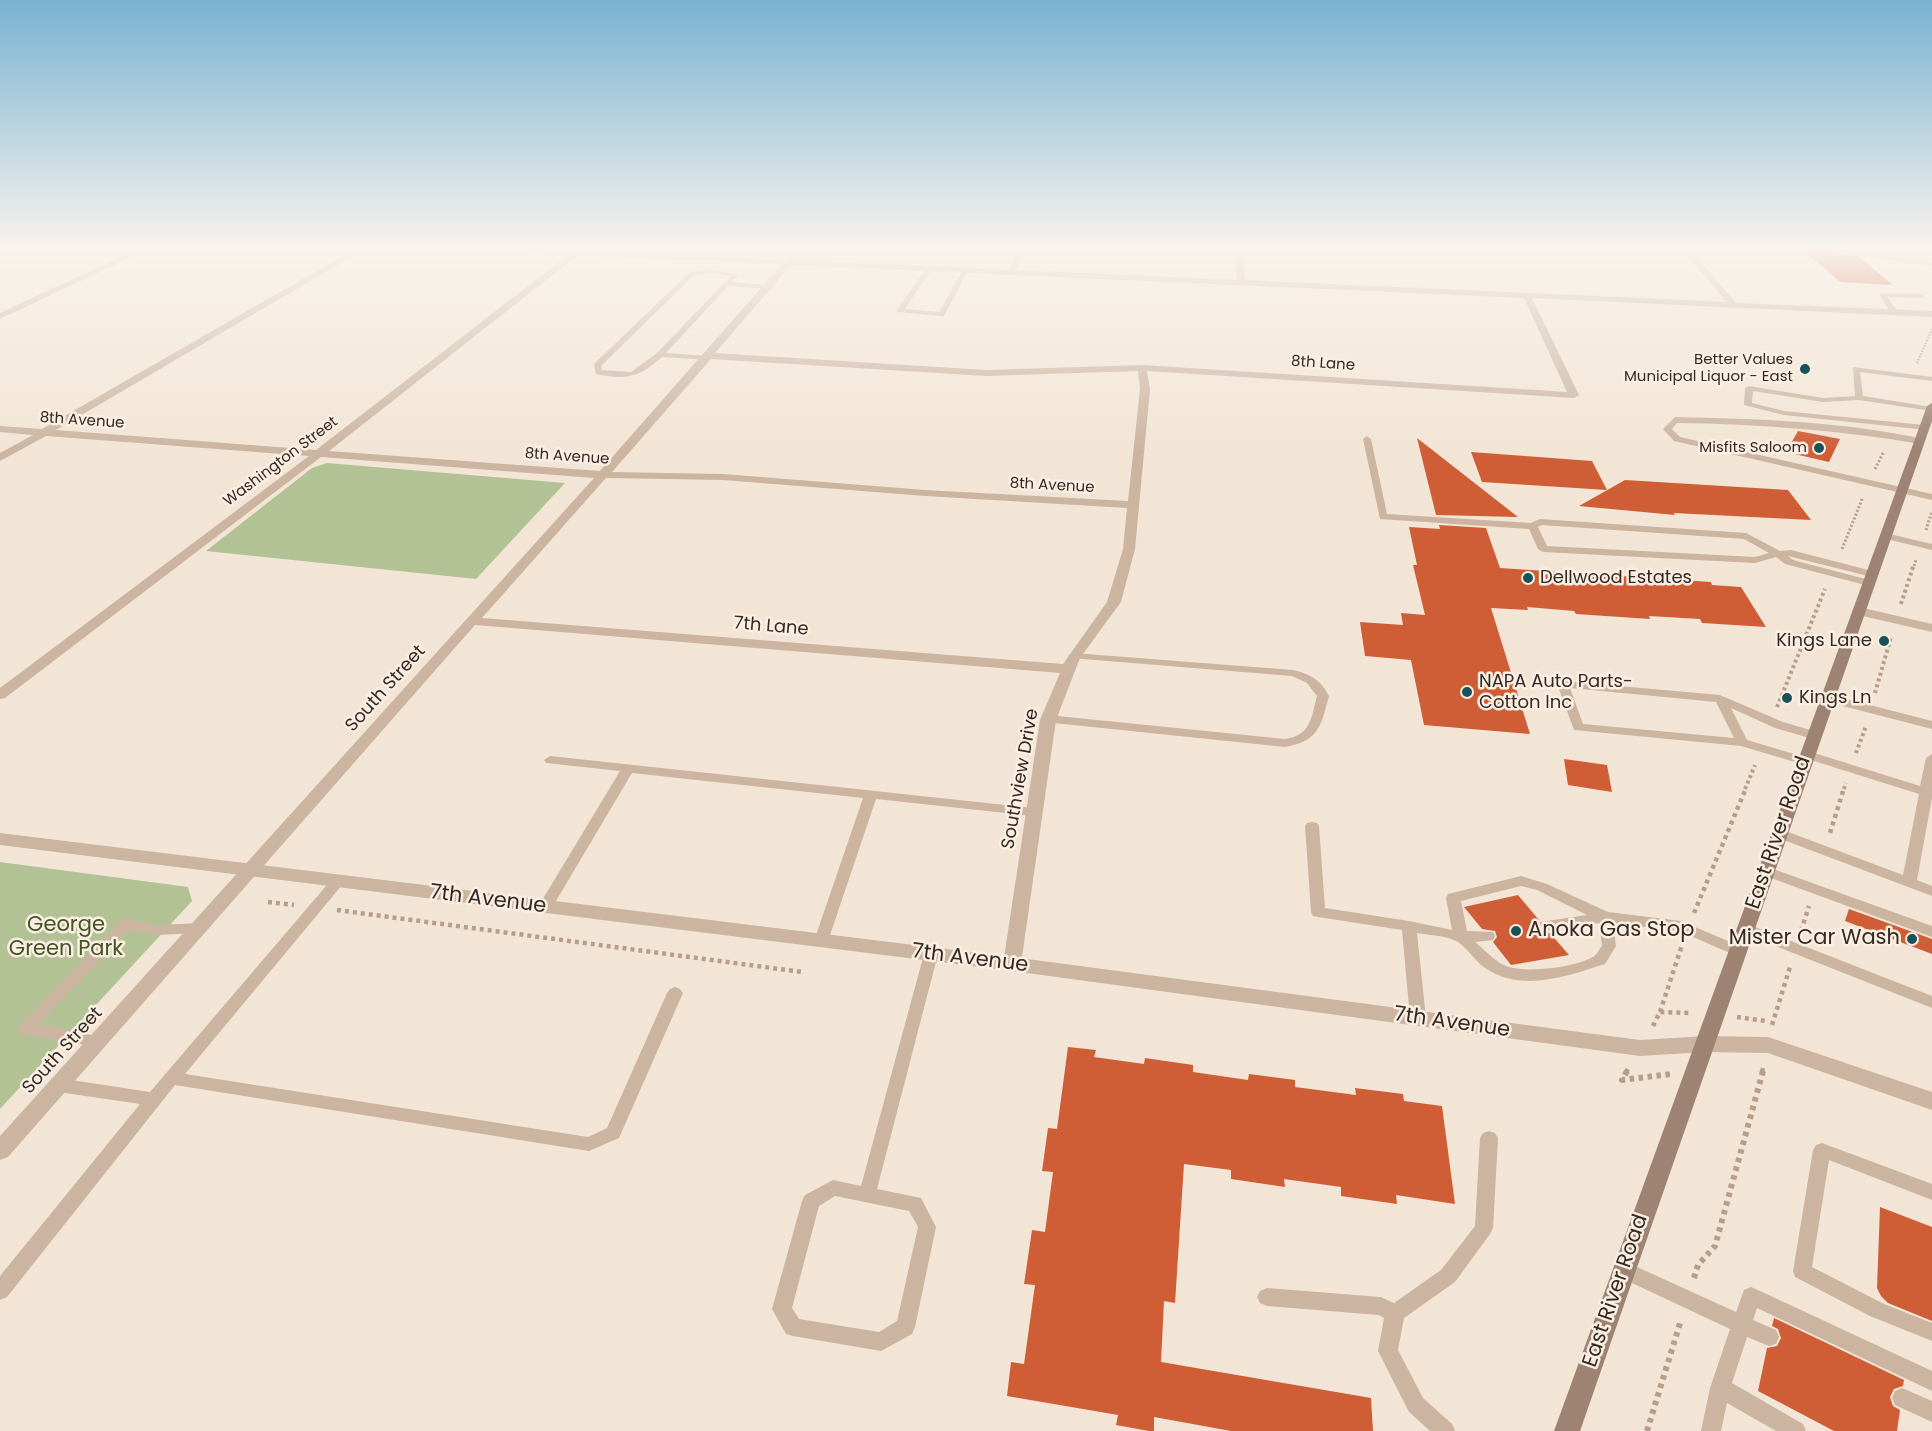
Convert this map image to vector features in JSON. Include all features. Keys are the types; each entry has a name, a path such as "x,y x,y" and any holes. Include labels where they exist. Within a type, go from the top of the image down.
{"main road":[{"name":"East River Road","path":"1567,1431 1931,407"}],"street":[{"path":"0,458 245,317"},
{"name":"Washington Street","path":"0,695 495,317"},
{"name":"South Street","path":"0,1150 742,317"},
{"name":"8th Lane","path":"708,357 986,373 1142,368 1574,395 1537,317"},
{"name":"Southview Drive","path":"1012,964 1048,719 1071,663 1113,602 1129,549 1145,389 1142,368"},
{"name":"8th Avenue","path":"0,429 603,475 723,477 925,493 1132,505"},
{"path":"1859,611 1932,628"},
{"name":"7th Lane","path":"472,621 1071,663"},
{"name":"7th Avenue","path":"0,839 1012,964 1640,1048 1705,1044 1768,1045 1932,1101"}],"lane":[{"path":"647,317 597,366 599,372 637,375 660,355 696,317"},
{"path":"660,355 708,357"},
{"path":"1859,398 1856,369 1932,379"},
{"path":"1922,434 1748,405 1749,388 1823,400 1859,398 1931,407"},
{"path":"1922,434 1891,435 1675,420 1667,429 1677,439 1932,497"},
{"path":"1367,439 1383,517 1533,526 1540,522 1597,524 1746,536 1778,554"},
{"path":"1533,526 1543,549 1755,560 1791,553 1833,569 1871,579"},
{"path":"1885,536 1932,547"},
{"path":"1048,719 1291,742 1307,737 1314,729 1323,696 1319,686 1310,679 1293,674 1071,663"},
{"path":"1813,735 1771,722 1720,699 1563,684 1578,727 1742,742 1929,794"},
{"path":"1827,698 1932,725"},
{"path":"1720,699 1742,742"},
{"path":"1910,883 1929,794 1932,758"},
{"path":"550,760 1033,812"},
{"path":"545,907 628,769"},
{"path":"821,941 871,794"},
{"path":"1312,826 1318,912 1409,926 1461,937 1488,936"},
{"path":"1779,833 1932,891"},
{"path":"1765,871 1932,932"},
{"path":"1521,881 1542,887 1605,917 1609,946 1600,960 1566,970 1529,976 1504,972 1489,963 1461,937 1453,898 1521,881"},
{"path":"0,1291 171,1078 337,882"},
{"path":"1545,926 1605,917 1681,926 1737,951"},
{"path":"98,1042 57,1033 25,1030 126,924 156,930 199,928"},
{"path":"1409,926 1418,1018"},
{"path":"1745,928 1932,1002"},
{"path":"867,1195 931,954"},
{"path":"171,1078 589,1144 613,1133 675,993"},
{"path":"58,1085 154,1099"},
{"path":"1445,1431 1416,1405 1388,1351 1395,1313 1448,1276 1484,1228 1489,1138"},
{"path":"1932,1192 1822,1150 1802,1271 1877,1310 1932,1332"},
{"path":"833,1188 867,1195 915,1204 927,1227 905,1327 881,1342 793,1327 782,1309 811,1201 833,1188"},
{"path":"1624,1270 1770,1337"},
{"path":"1711,1431 1720,1388 1750,1296 1932,1381"},
{"path":"1267,1297 1381,1306 1395,1313"},
{"path":"1720,1388 1796,1431"},
{"path":"1902,1398 1932,1412"}],"path":[{"path":"1911,376 1932,328"},
{"path":"1771,722 1868,484 1891,435"},
{"path":"1660,1012 1687,929 1762,748"},
{"path":"268,902 802,972"},
{"path":"1647,1431 1698,1265 1714,1246 1753,1113 1764,1064"}],"green space":[{"path":"327,463 565,483 476,579 206,551 312,468"},
{"name":"George Green Park","path":"0,862 188,887 192,901 0,1109"}],"building":[{"path":"1798,431 1840,439 1829,462 1786,452"},
{"path":"1417,438 1518,517 1436,515"},
{"path":"1471,452 1592,461 1607,490 1482,482"},
{"path":"1625,480 1788,490 1811,520 1674,513 1675,515 1579,506"},
{"path":"1439,525 1486,528 1500,568 1711,582 1712,585 1741,587 1766,627 1702,623 1700,619 1649,616 1650,619 1576,614 1574,611 1527,607 1528,610 1491,608 1530,734 1424,725 1411,660 1365,656 1360,622 1403,625 1401,613 1425,615 1413,565 1417,565 1409,527 1440,529"},
{"path":"1564,759 1607,765 1612,792 1568,785"},
{"name":"Anoka Gas Stop","path":"1518,895 1539,920 1536,925 1538,931 1550,933 1569,955 1511,965 1493,942 1497,937 1495,931 1482,929 1464,907"},
{"path":"1849,909 1932,939 1932,954 1845,921"},
{"path":"1068,1047 1096,1050 1094,1057 1144,1064 1145,1058 1193,1065 1193,1072 1248,1080 1249,1074 1295,1080 1295,1087 1356,1095 1355,1088 1403,1094 1404,1101 1442,1106 1455,1204 1396,1195 1397,1204 1341,1196 1341,1187 1284,1179 1285,1187 1231,1179 1231,1170 1184,1164 1175,1303 1164,1301 1161,1362 1371,1398 1373,1431 1231,1431 1154,1417 1154,1431 1149,1431 1116,1425 1118,1415 1007,1396 1011,1362 1024,1364 1035,1285 1024,1284 1032,1230 1045,1232 1053,1172 1042,1171 1048,1128 1057,1129"},
{"path":"1880,1207 1932,1227 1932,1321 1888,1303 1877,1288"},
{"path":"1774,1318 1904,1380 1903,1386 1894,1389 1890,1397 1893,1406 1900,1410 1897,1431 1834,1431 1758,1391 1767,1348 1777,1346 1781,1338 1778,1329 1772,1326"}],"place":[{"name":"Better Values Municipal Liquor - East","path":"1805,369"},
{"name":"Misfits Saloom","path":"1819,448"},
{"name":"Dellwood Estates","path":"1528,578"},
{"name":"Kings Lane","path":"1884,641"},
{"name":"NAPA Auto Parts- Cotton Inc","path":"1467,692"},
{"name":"Kings Ln","path":"1787,698"},
{"name":"Anoka Gas Stop","path":"1516,931"},
{"name":"Mister Car Wash","path":"1912,939"}]}
